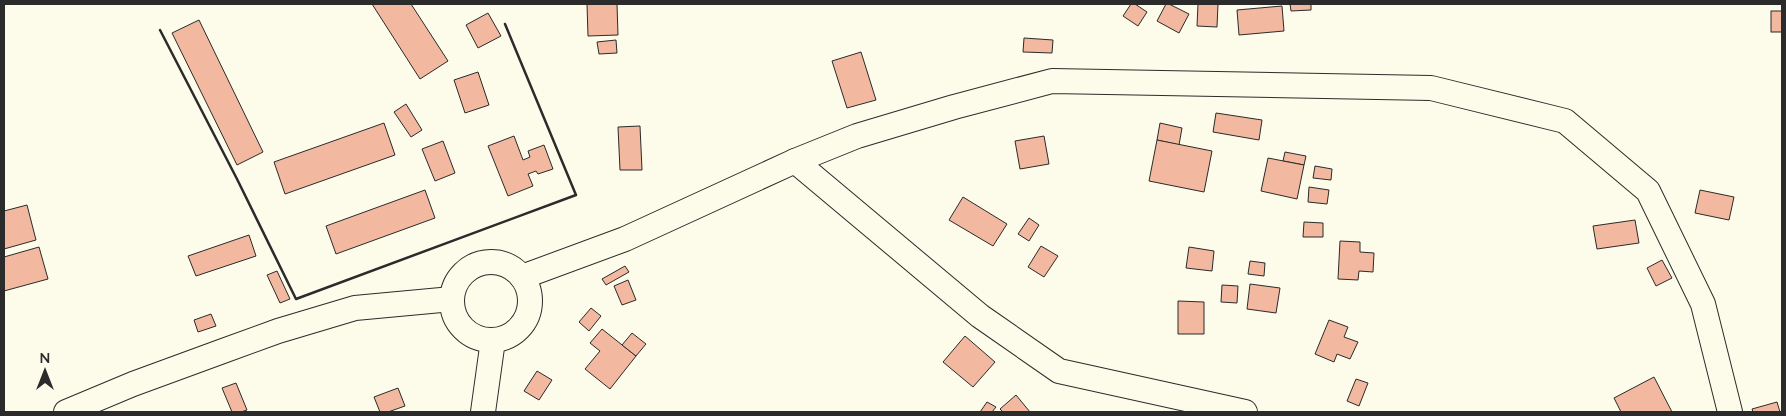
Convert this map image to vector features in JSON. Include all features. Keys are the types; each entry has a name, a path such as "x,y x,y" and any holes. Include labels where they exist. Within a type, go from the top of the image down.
{"street":[{"path":"522,278 625,239 795,161 857,136 954,107 1052,81 1431,88 1565,121 1648,191 1703,304 1730,412"},
{"path":"795,161 980,316 1059,371 1245,412"},
{"path":"492,262 514,269 522,278 528,287 530,308 527,318 513,333 493,340 472,335 463,328 455,314 452,298 455,287 469,269 480,264 492,262"},
{"path":"66,412 133,384 223,351 278,331 346,310 452,298"},
{"path":"483,412 493,340"}],"building":[{"path":"372,4 411,4 448,61 420,79"},
{"path":"587,4 617,4 618,35 588,36"},
{"path":"1131,4 1135,4 1147,12 1138,26 1123,16"},
{"path":"1166,4 1189,14 1179,33 1157,21"},
{"path":"1198,4 1218,4 1217,27 1197,26"},
{"path":"1290,4 1311,4 1311,10 1291,11"},
{"path":"1282,6 1284,31 1239,35 1237,10"},
{"path":"1771,11 1782,11 1782,32 1771,32"},
{"path":"488,13 501,36 478,48 466,25"},
{"path":"199,20 263,152 237,165 172,33"},
{"path":"1024,38 1053,40 1052,53 1023,52"},
{"path":"616,40 617,53 599,54 597,42"},
{"path":"861,52 876,100 847,108 832,61"},
{"path":"478,72 489,105 465,113 454,80"},
{"path":"406,104 422,130 411,137 394,112"},
{"path":"1216,113 1262,120 1259,140 1213,132"},
{"path":"384,123 395,155 285,194 274,162"},
{"path":"1160,123 1182,128 1179,145 1157,140"},
{"path":"640,126 642,170 620,170 618,127"},
{"path":"514,136 523,160 530,157 528,151 544,145 553,169 538,174 536,171 528,174 533,186 508,196 488,146"},
{"path":"1044,136 1049,164 1020,169 1015,141"},
{"path":"1157,140 1212,151 1204,192 1149,181"},
{"path":"443,141 455,173 435,181 422,149"},
{"path":"1285,152 1306,156 1304,165 1283,161"},
{"path":"1268,158 1304,165 1297,199 1261,191"},
{"path":"1315,166 1332,169 1331,180 1313,178"},
{"path":"1309,187 1329,190 1327,204 1308,202"},
{"path":"425,190 435,218 336,254 326,226"},
{"path":"1700,190 1734,197 1729,220 1695,213"},
{"path":"963,197 1007,224 993,246 949,220"},
{"path":"27,205 36,240 4,249 4,211"},
{"path":"1029,218 1039,225 1029,241 1018,234"},
{"path":"1635,220 1639,243 1597,249 1593,226"},
{"path":"1304,222 1323,223 1323,237 1303,237"},
{"path":"249,235 256,256 196,276 188,256"},
{"path":"1340,241 1360,242 1360,252 1374,253 1373,272 1359,271 1358,280 1338,279"},
{"path":"1041,246 1058,256 1044,277 1028,267"},
{"path":"39,247 48,279 4,291 4,257"},
{"path":"1189,247 1214,251 1212,271 1186,268"},
{"path":"1662,260 1672,278 1656,286 1647,268"},
{"path":"1250,261 1265,263 1264,276 1248,274"},
{"path":"625,266 629,272 606,285 602,279"},
{"path":"277,271 290,299 280,303 267,275"},
{"path":"628,280 636,300 622,305 614,286"},
{"path":"1250,284 1280,288 1276,313 1247,309"},
{"path":"1222,285 1238,286 1237,303 1221,302"},
{"path":"1178,301 1204,302 1204,334 1178,334"},
{"path":"591,308 601,316 589,331 579,322"},
{"path":"211,314 216,326 198,332 194,320"},
{"path":"1329,320 1348,327 1344,337 1358,342 1350,359 1337,354 1334,362 1315,354"},
{"path":"602,329 636,356 610,389 585,369 600,351 590,343"},
{"path":"632,333 646,344 636,356 622,345"},
{"path":"965,336 995,362 973,387 943,362"},
{"path":"537,371 552,380 539,400 524,391"},
{"path":"1654,377 1672,412 1621,412 1614,398"},
{"path":"1356,379 1368,383 1359,406 1347,401"},
{"path":"236,383 247,410 241,412 232,412 222,388"},
{"path":"398,388 405,406 388,412 380,412 374,397"},
{"path":"1016,395 1030,412 1003,412 1000,409"},
{"path":"987,402 996,407 992,412 980,412"},
{"path":"1777,402 1780,412 1753,412 1752,409"}],"wall":[{"path":"160,30 296,299 576,195 505,24"}]}
